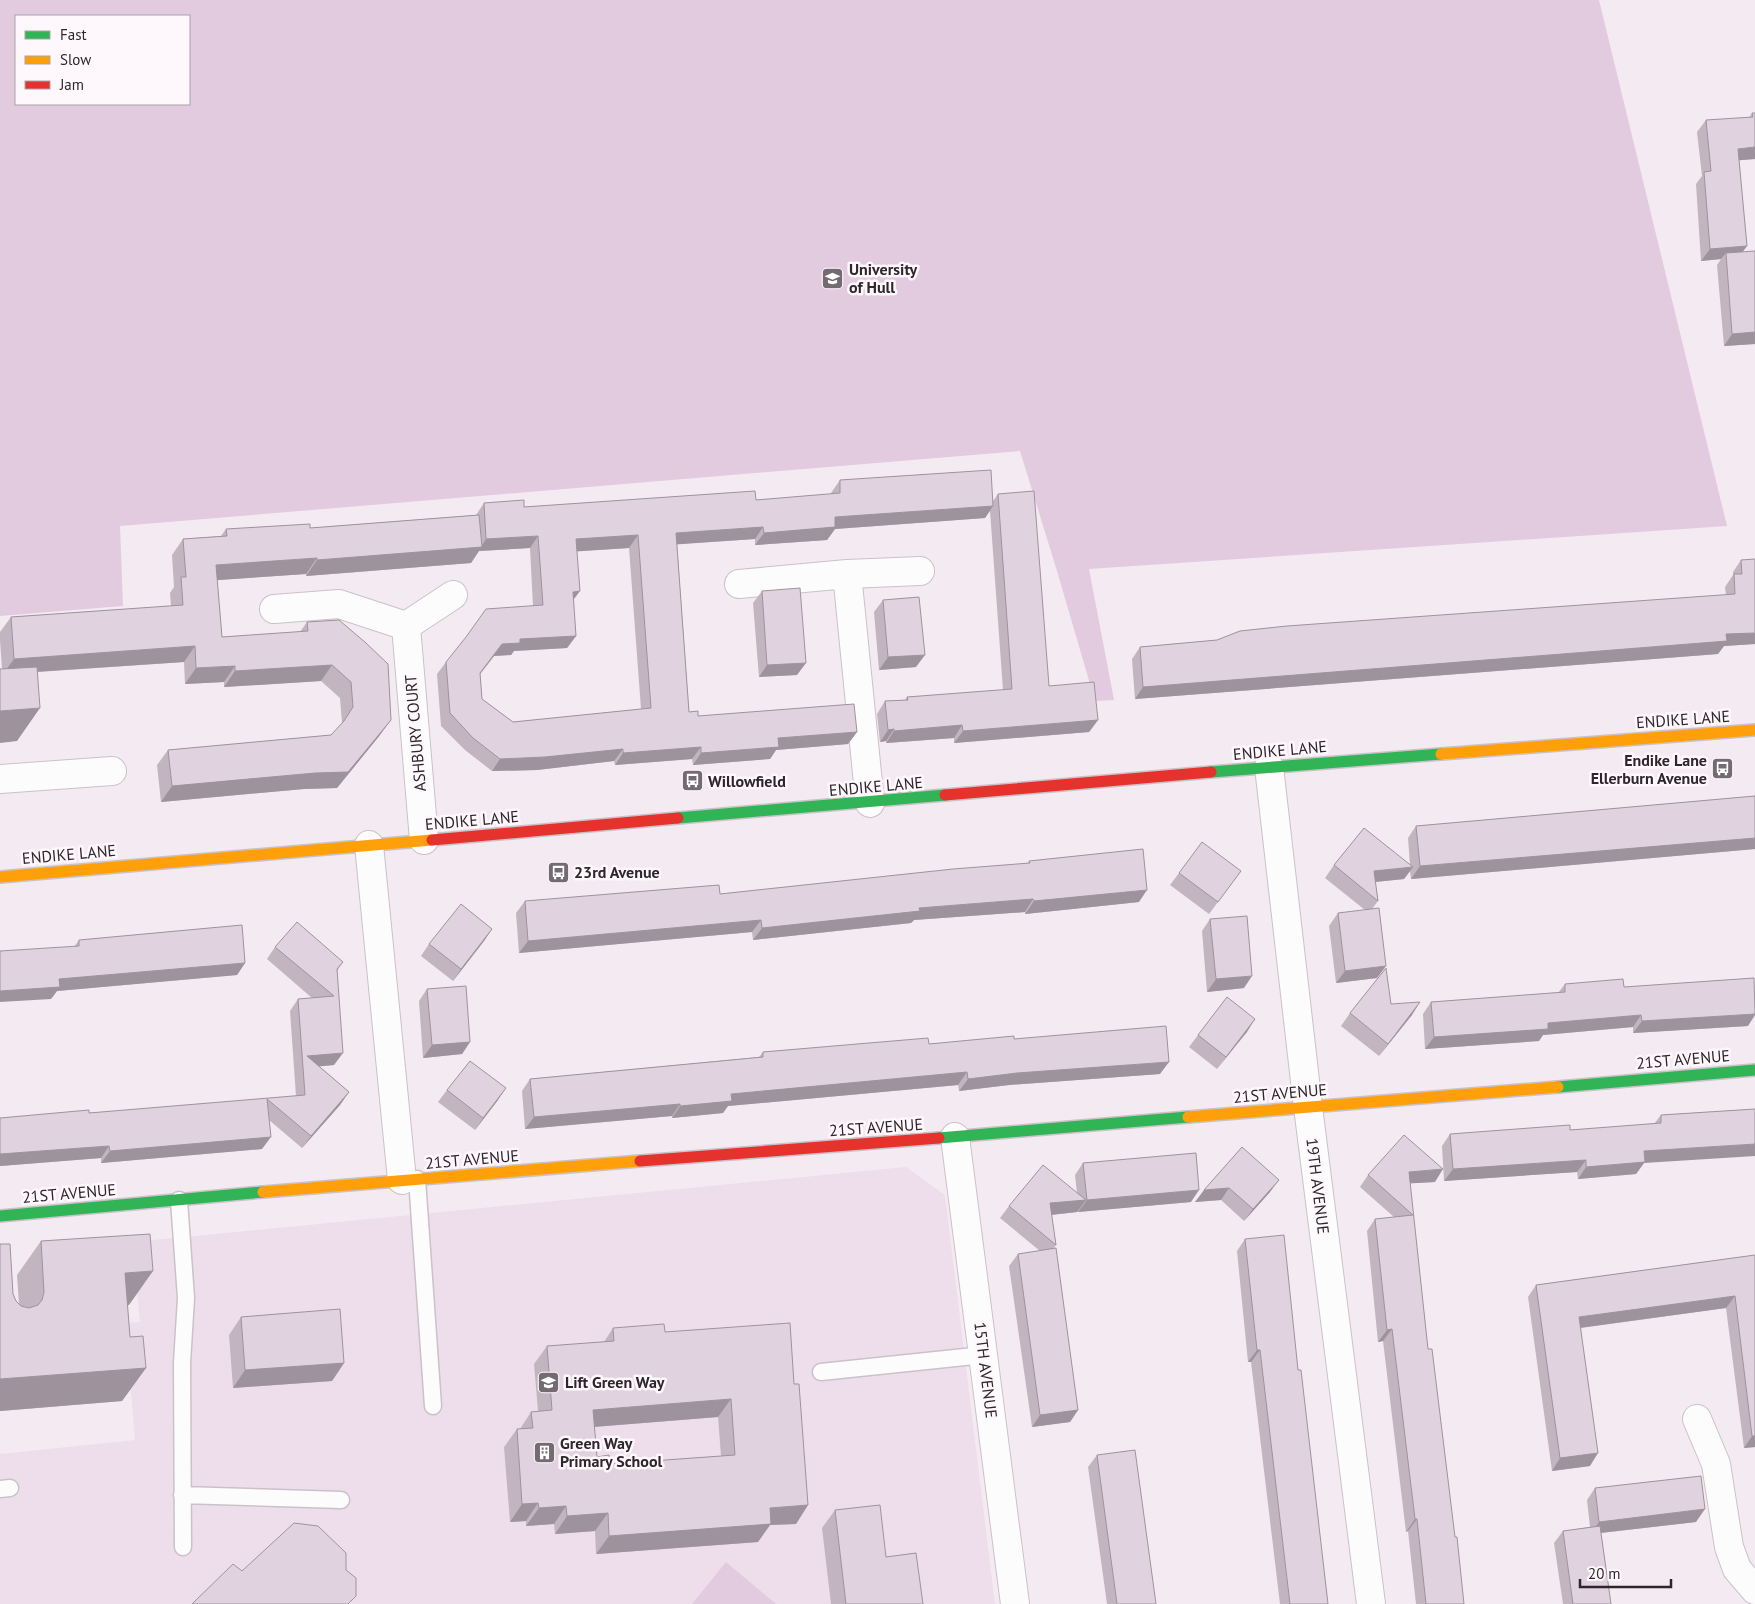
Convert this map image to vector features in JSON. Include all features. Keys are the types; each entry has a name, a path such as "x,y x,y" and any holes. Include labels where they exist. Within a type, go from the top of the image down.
{"street":[{"path":"739,584 847,574 920,571"},
{"path":"847,574 870,803"},
{"path":"274,609 340,604 406,626 453,595"},
{"name":"ASHBURY COURT","path":"406,626 424,840"},
{"name":"ENDIKE LANE","path":"0,877 1269,767 1755,730"},
{"name":"19TH AVENUE","path":"1269,767 1308,1107 1371,1604"},
{"path":"0,779 112,771"},
{"path":"369,845 410,1180"},
{"name":"21ST AVENUE","path":"0,1216 410,1180 955,1137 1755,1070"},
{"name":"15TH AVENUE","path":"955,1137 1015,1604"},
{"path":"1697,1419 1716,1464 1729,1547 1737,1569 1755,1590"}],"lane":[{"path":"410,1180 433,1406"},
{"path":"179,1200 186,1298 182,1363 183,1548"},
{"path":"820,1372 984,1355"},
{"path":"182,1495 341,1500"}],"shaded area":[{"name":"University of Hull","path":"0,0 1599,0 1727,526 1089,569 1114,700 1095,701 1020,451 120,526 123,606 0,616"},
{"name":"Lift Green Way","path":"906,1167 945,1195 995,1604 0,1604 0,1454 135,1440 125,1323 140,1322 132,1242"},
{"path":"726,1562 776,1604 692,1604"}],"building":[{"path":"1752,113 1755,113 1755,147 1738,149 1747,246 1710,249 1704,172 1711,171 1706,120 1753,117"},
{"path":"1755,251 1755,332 1732,334 1726,253"},
{"path":"991,470 993,506 835,517 835,527 764,533 763,527 676,533 689,712 698,711 698,716 854,704 857,732 778,738 779,747 701,753 701,747 623,753 623,749 545,757 500,759 473,738 450,713 446,662 486,609 543,605 538,536 486,539 484,503 524,500 524,507 755,491 756,500 840,493 840,480","holes":["638,535 651,708 513,722 482,699 480,673 502,644 520,643 520,639 576,636 573,592 580,591 576,539"]},
{"path":"1034,491 1049,686 1094,682 1098,720 963,731 962,725 888,730 885,701 908,700 907,697 1012,689 998,494"},
{"path":"479,515 482,547 317,560 317,558 216,565 222,637 308,631 307,622 339,620 388,664 391,720 348,772 315,773 172,786 168,750 331,735 344,721 353,707 351,682 332,665 235,671 235,666 196,668 195,646 14,659 11,617 183,605 181,577 186,577 183,539 227,536 226,529 310,524 310,528"},
{"path":"1755,559 1755,633 1726,634 1727,641 1143,687 1140,647 1217,640 1240,631 1287,626 1735,594 1734,574 1742,574 1741,560"},
{"path":"800,588 806,663 767,665 762,591"},
{"path":"919,597 925,655 888,657 883,600"},
{"path":"37,667 40,708 0,711 0,669"},
{"path":"1755,796 1755,838 1420,866 1416,826"},
{"path":"1364,828 1413,867 1374,871 1378,901 1334,865"},
{"path":"1202,842 1241,871 1218,902 1179,873"},
{"path":"1143,849 1147,890 1034,901 1033,899 919,908 920,911 762,928 761,920 528,941 525,901 719,885 720,894 953,869 1030,863 1029,861"},
{"path":"461,904 492,929 461,969 429,944"},
{"path":"1379,908 1386,966 1345,971 1338,913"},
{"path":"1247,916 1252,976 1216,979 1210,919"},
{"path":"297,922 343,962 337,969 343,1053 307,1056 349,1092 311,1136 267,1099 271,1137 110,1151 109,1146 0,1154 0,1118 89,1110 89,1113 305,1095 298,999 334,996 275,947"},
{"path":"242,925 245,963 59,979 60,987 0,991 0,951 79,946 79,940"},
{"path":"1386,968 1391,1004 1420,1002 1388,1044 1350,1013"},
{"path":"1754,978 1755,1014 1642,1021 1641,1015 1548,1023 1548,1029 1434,1037 1431,1002 1565,992 1565,984 1623,979 1624,987"},
{"path":"466,986 470,1042 432,1045 427,989"},
{"path":"1227,997 1255,1019 1226,1057 1198,1035"},
{"path":"1166,1026 1169,1062 1017,1073 968,1079 967,1072 731,1094 732,1101 534,1117 530,1079 763,1057 763,1052 928,1038 929,1044 1014,1036 1014,1039"},
{"path":"470,1061 506,1088 483,1118 447,1090"},
{"path":"1755,1109 1755,1144 1644,1151 1645,1162 1586,1167 1586,1160 1453,1169 1450,1134 1570,1125 1570,1130 1661,1123 1661,1115"},
{"path":"1404,1135 1443,1169 1409,1172 1428,1349 1432,1349 1464,1604 1426,1604 1392,1329 1387,1330 1375,1219 1413,1215 1368,1175"},
{"path":"1242,1147 1279,1180 1253,1209 1229,1188 1204,1190"},
{"path":"1196,1153 1199,1190 1087,1200 1083,1163"},
{"path":"1043,1165 1086,1200 1050,1203 1056,1245 1009,1206"},
{"path":"150,1234 153,1271 125,1273 130,1337 143,1336 146,1368 0,1379 0,1244 10,1244 13,1294 21,1306 29,1308 38,1305 42,1300 44,1292 41,1241"},
{"path":"1284,1235 1298,1370 1301,1370 1328,1604 1290,1604 1260,1350 1257,1350 1245,1239"},
{"path":"1056,1248 1078,1410 1040,1415 1018,1254"},
{"path":"1755,1255 1755,1436 1752,1436 1735,1296 1579,1317 1598,1453 1560,1458 1536,1285"},
{"path":"340,1309 344,1363 245,1370 241,1317"},
{"name":"Green Way Primary School","path":"790,1323 794,1384 799,1384 808,1505 770,1508 771,1524 609,1536 608,1513 567,1516 566,1506 539,1508 538,1503 522,1504 517,1429 533,1428 531,1412 552,1410 547,1346 614,1341 613,1328 664,1324 665,1332","holes":["731,1399 735,1455 610,1464 609,1455 597,1457 593,1410"]},
{"path":"1135,1450 1156,1604 1117,1604 1097,1455"},
{"path":"1701,1476 1705,1509 1599,1522 1595,1488"},
{"path":"880,1505 886,1557 916,1553 923,1604 846,1604 835,1510"},
{"path":"294,1523 318,1526 346,1553 346,1570 356,1578 356,1596 348,1604 192,1604 233,1564 242,1571"},
{"path":"1600,1526 1611,1604 1573,1604 1563,1531"}],"traffic: fast":[{"path":"1211,772 1441,754"},
{"path":"678,818 945,795"},
{"path":"1558,1087 1755,1070"},
{"path":"939,1138 1188,1117"},
{"path":"0,1216 263,1192"}],"traffic: slow":[{"path":"1441,754 1755,730"},
{"path":"0,877 432,840"},
{"path":"1188,1117 1558,1087"},
{"path":"263,1192 640,1161"}],"traffic: jam":[{"path":"945,795 1211,772"},
{"path":"432,840 678,818"},
{"path":"640,1161 939,1138"}],"place":[{"name":"University of Hull","path":"833,278"},
{"name":"Endike Lane Ellerburn Avenue","path":"1723,769"},
{"name":"Willowfield","path":"692,781"},
{"name":"23rd Avenue","path":"558,872"},
{"name":"Lift Green Way","path":"549,1382"},
{"name":"Green Way Primary School","path":"544,1452"}]}
